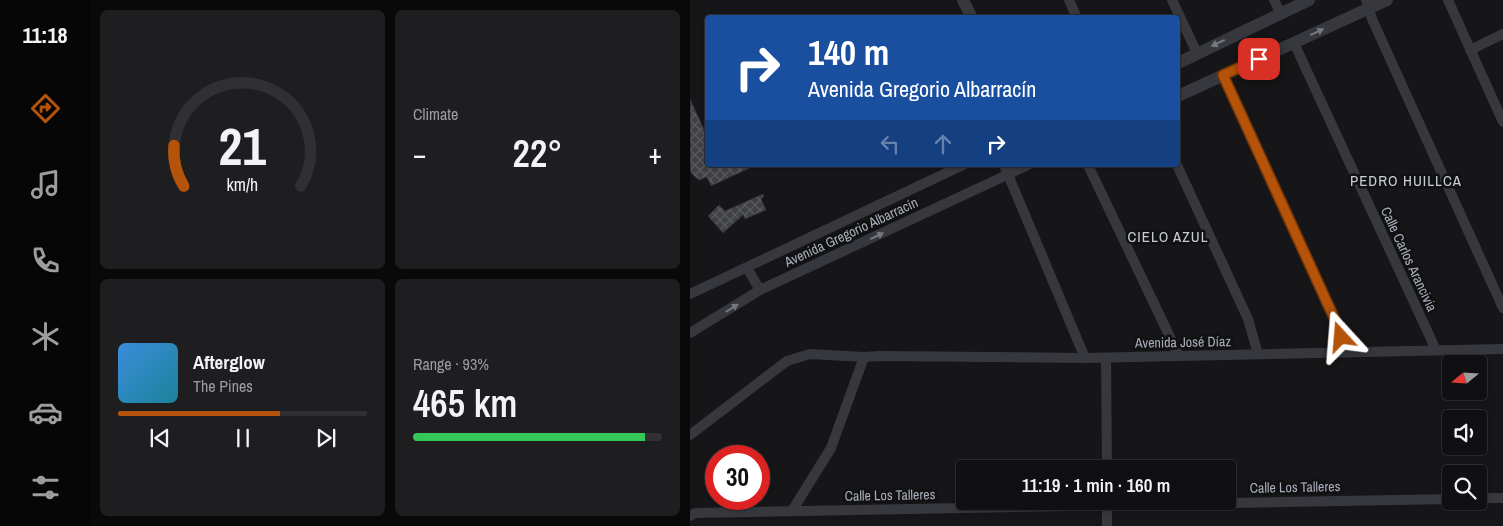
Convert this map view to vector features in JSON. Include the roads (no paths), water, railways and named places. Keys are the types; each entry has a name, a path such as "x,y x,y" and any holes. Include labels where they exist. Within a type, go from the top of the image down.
{"street":[{"path":"964,0 971,15"},
{"path":"1069,0 1076,15"},
{"path":"1172,0 1179,15"},
{"path":"1274,0 1281,14"},
{"path":"1180,62 1309,0"},
{"path":"1180,95 1294,42 1367,4 1387,0"},
{"path":"1448,0 1503,122"},
{"path":"1367,4 1372,19 1503,308"},
{"path":"1180,17 1197,53"},
{"path":"1470,50 1503,34"},
{"name":"Calle Carlos Arancivia","path":"1294,42 1436,350"},
{"path":"1223,75 1336,322 1345,352"},
{"name":"Avenida Gregorio Albarracín","path":"690,294 958,167"},
{"name":"Avenida Gregorio Albarracín","path":"690,333 760,290 1006,170 1019,167"},
{"path":"1089,167 1180,356"},
{"path":"1178,167 1248,319 1258,354"},
{"path":"1006,170 1085,358"},
{"path":"748,268 760,290"},
{"name":"Avenida José Díaz","path":"690,435 787,361 810,354 864,357 1106,358 1503,349"},
{"path":"792,511 831,448 864,357"},
{"path":"1106,358 1107,460"},
{"name":"Calle Los Talleres","path":"1236,501 1442,498"},
{"path":"1487,498 1503,498"},
{"name":"Calle Los Talleres","path":"690,516 695,513 956,507"},
{"path":"1107,510 1107,526"}],"district":[{"name":"PEDRO HUILLCA","path":"1406,180"},
{"name":"CIELO AZUL","path":"1168,236"}]}
